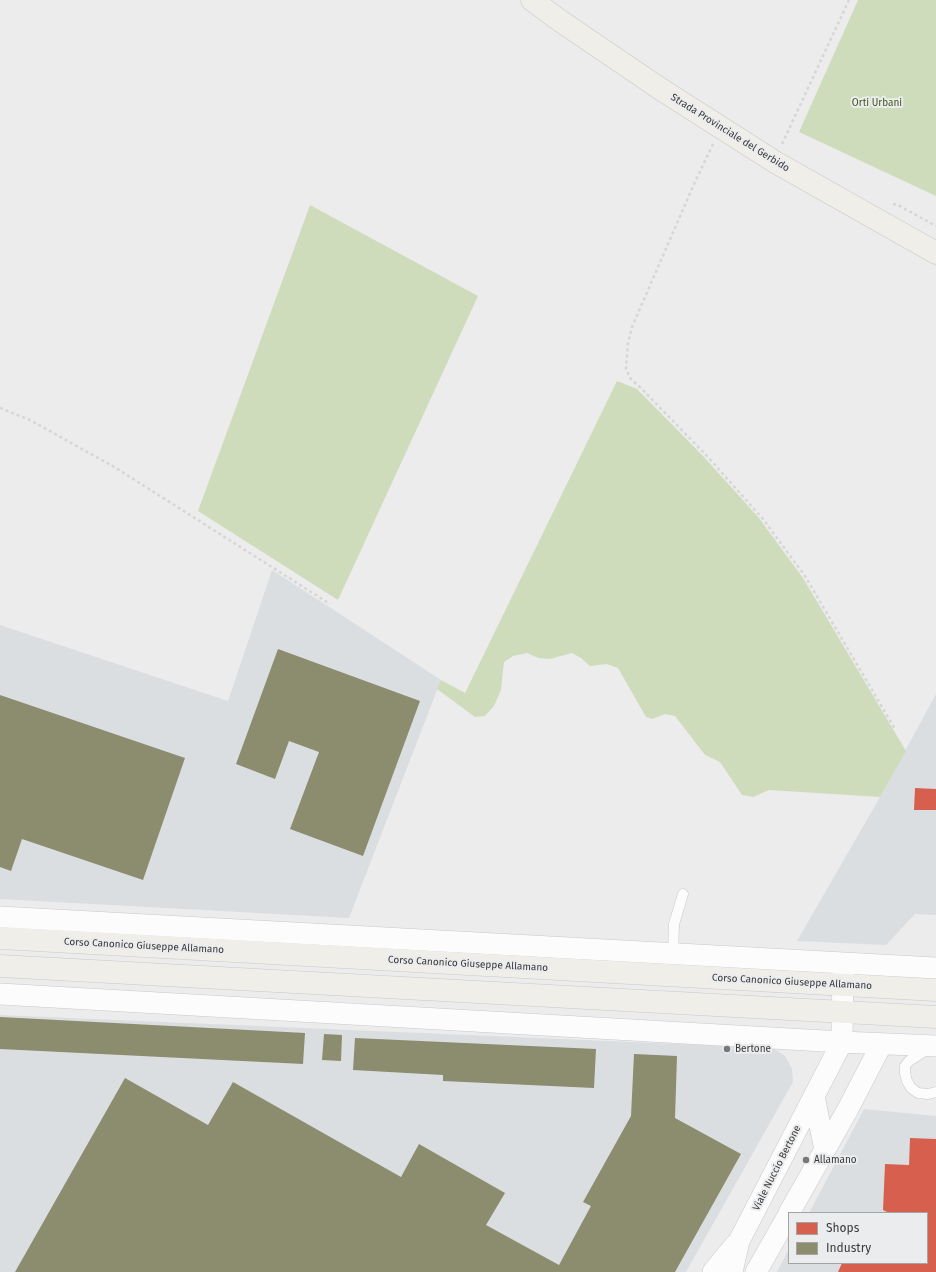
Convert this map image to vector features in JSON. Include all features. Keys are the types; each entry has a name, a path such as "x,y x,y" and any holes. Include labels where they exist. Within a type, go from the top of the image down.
{"main road":[{"name":"Strada Provinciale del Gerbido","path":"532,0 659,88 775,162 936,253"},
{"name":"Corso Canonico Giuseppe Allamano","path":"0,938 936,990"},
{"path":"0,966 936,1017"}],"street":[{"path":"0,917 936,968"},
{"name":"Viale Nuccio Bertone","path":"713,1272 739,1241 842,1042 844,962"},
{"path":"0,994 931,1046"},
{"path":"790,1212 883,1044"},
{"path":"814,1096 825,1150"},
{"path":"756,1272 788,1215"},
{"name":"Viale Nuccio Bertone","path":"732,1272 739,1241"}],"lane":[{"path":"673,953 674,924 683,894"},
{"path":"931,1046 909,1060 905,1066 905,1073 911,1088 918,1093 928,1094 936,1092"}],"path":[{"path":"781,148 849,0"},
{"path":"723,129 710,149 632,327 628,343 626,368 630,378 707,456 768,525 805,576 896,729"},
{"path":"0,408 30,420 116,468 330,604"}],"shaded area":[{"path":"272,570 441,680 349,918 0,899 0,625 228,701"},
{"path":"936,694 936,915 915,914 886,945 797,941 880,797"},
{"path":"0,1015 773,1048 785,1056 792,1069 793,1082 686,1272 0,1272"},
{"path":"864,1109 936,1116 936,1272 777,1272 788,1251 788,1264 928,1264 928,1212 810,1212"}],"green space":[{"name":"Orti Urbani","path":"858,0 936,0 936,196 799,132"},
{"path":"310,205 478,296 338,600 198,511"},
{"path":"617,381 637,389 703,456 759,518 803,578 906,751 880,797 769,790 753,797 742,795 720,762 705,755 675,716 665,714 652,719 646,717 618,668 607,664 590,666 581,658 572,653 550,659 538,658 527,653 513,656 504,662 501,690 494,706 485,716 475,717 437,689 441,680 465,693"}],"building: Shops":[{"path":"915,788 936,789 936,810 914,810"},
{"path":"910,1138 936,1139 936,1272 838,1272 842,1264 928,1264 928,1212 887,1212 883,1210 885,1164 909,1165"}],"building: Industry":[{"path":"278,649 420,701 363,856 290,829 319,752 289,741 275,779 236,764"},
{"path":"0,695 185,758 143,880 22,839 11,871 0,867"},
{"path":"0,1017 305,1033 303,1064 0,1049"},
{"path":"324,1034 342,1035 341,1061 322,1060"},
{"path":"355,1038 596,1049 594,1088 443,1081 443,1075 353,1070"},
{"path":"634,1054 677,1056 675,1118 741,1154 675,1272 15,1272 125,1078 208,1125 233,1082 401,1177 419,1144 505,1193 486,1225 559,1265 591,1206 583,1202 631,1116"}],"place":[{"name":"Bertone","path":"727,1049"},
{"name":"Allamano","path":"806,1160"}]}
